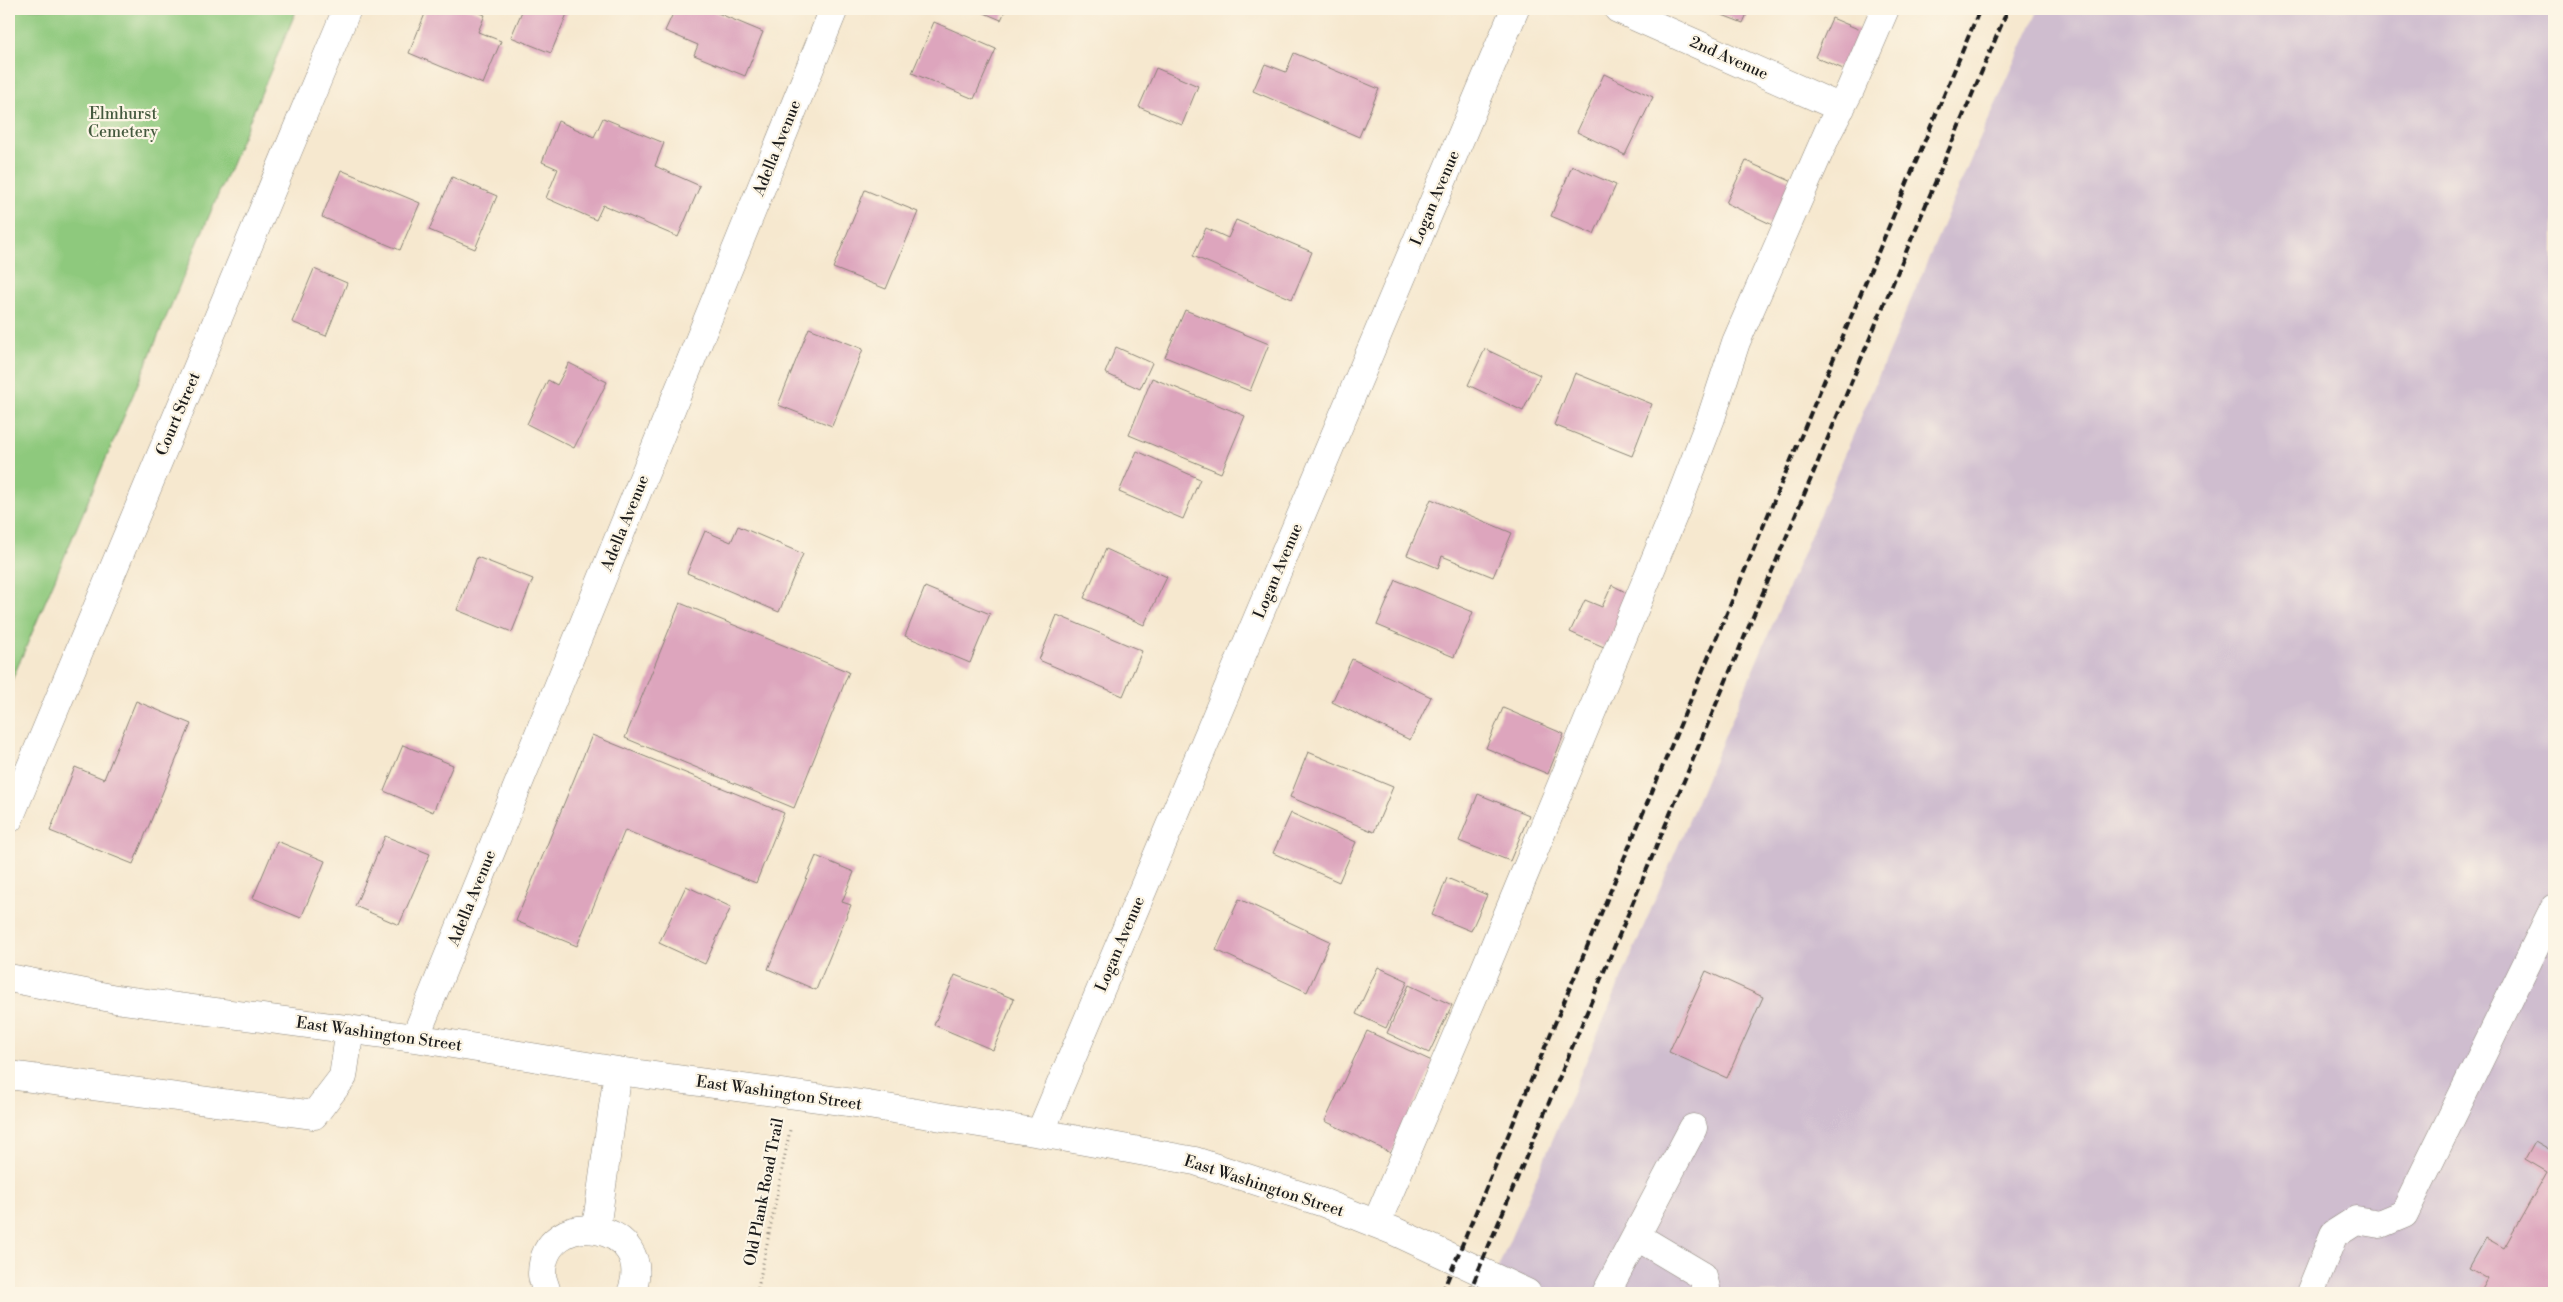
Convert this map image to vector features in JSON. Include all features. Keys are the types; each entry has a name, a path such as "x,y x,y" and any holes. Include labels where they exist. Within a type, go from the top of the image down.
{"street":[{"name":"Court Street","path":"9,819 348,9"},
{"name":"Adella Avenue","path":"415,1038 834,9"},
{"name":"Logan Avenue","path":"1040,1133 1515,9"},
{"name":"2nd Avenue","path":"1618,9 1841,108"},
{"path":"1376,1224 1479,985 1676,509 1711,418 1736,342 1828,132 1841,108 1885,9"},
{"path":"2310,1293 2334,1234 2356,1220 2380,1224 2404,1214 2554,908"},
{"name":"East Washington Street","path":"9,978 116,999 415,1038 618,1071 1040,1133 1194,1161 1324,1203 1376,1224 1527,1293"},
{"path":"9,1075 314,1115 343,1077 350,1029"},
{"path":"596,1229 618,1071"},
{"path":"1606,1293 1693,1128"},
{"path":"547,1293 542,1275 547,1255 559,1239 576,1230 596,1229 612,1234 625,1245 633,1259 635,1276 631,1293"},
{"path":"1636,1236 1703,1276 1706,1288 1703,1293"}],"path":[{"name":"Old Plank Road Trail","path":"757,1293 795,1096"},
{"path":"9,1285 22,1293"}],"shaded area":[{"path":"2039,9 2554,9 2554,1293 1547,1293 1497,1270 1974,152"}],"green space":[{"name":"Elmhurst Cemetery","path":"9,9 297,9 9,687"}],"building":[{"path":"427,9 470,9 485,15 478,32 501,41 483,84 409,53"},
{"path":"523,9 569,9 551,53 511,37"},
{"path":"675,9 708,9 763,32 745,76 694,55 698,45 665,31"},
{"path":"975,9 1006,9 1001,20"},
{"path":"1707,9 1749,9 1743,23"},
{"path":"1832,18 1865,32 1848,71 1815,57"},
{"path":"934,22 996,49 974,99 912,73"},
{"path":"1294,53 1379,89 1359,137 1253,91 1265,64 1286,72"},
{"path":"1156,68 1198,86 1182,125 1139,107"},
{"path":"1604,74 1653,97 1625,155 1577,132"},
{"path":"603,118 664,143 655,166 700,186 678,237 603,205 596,220 546,198 558,169 542,162 558,121 594,137"},
{"path":"1746,161 1795,183 1775,226 1726,203"},
{"path":"1572,166 1616,185 1594,234 1551,216"},
{"path":"341,170 420,203 400,250 322,217"},
{"path":"452,177 497,196 475,249 429,230"},
{"path":"865,190 918,212 886,289 833,268"},
{"path":"1236,220 1312,252 1292,299 1193,256 1206,228 1228,238"},
{"path":"314,269 347,283 326,336 292,322"},
{"path":"1185,310 1269,344 1250,391 1165,357"},
{"path":"809,328 863,349 832,426 778,405"},
{"path":"1116,347 1152,363 1140,389 1105,373"},
{"path":"1485,349 1540,375 1523,411 1468,385"},
{"path":"569,363 607,382 574,448 527,424 548,380 557,385"},
{"path":"1575,373 1652,404 1632,456 1554,425"},
{"path":"1152,378 1245,416 1221,473 1129,435"},
{"path":"1137,451 1200,479 1183,519 1119,492"},
{"path":"1431,499 1512,533 1493,577 1442,556 1438,568 1407,555"},
{"path":"738,526 803,554 779,612 687,573 705,531 731,542"},
{"path":"1106,549 1167,577 1144,625 1084,598"},
{"path":"477,557 533,579 512,632 457,610"},
{"path":"1396,580 1473,612 1454,657 1377,625"},
{"path":"1612,585 1631,595 1606,648 1570,632 1585,600 1602,607"},
{"path":"925,587 990,614 970,663 905,636"},
{"path":"680,603 849,672 794,808 625,738"},
{"path":"1057,615 1142,651 1123,696 1039,660"},
{"path":"1352,659 1431,697 1410,740 1332,702"},
{"path":"136,701 191,724 133,864 50,831 75,767 104,779"},
{"path":"1503,708 1564,734 1548,774 1486,748"},
{"path":"592,735 784,813 756,883 625,830 577,946 516,921"},
{"path":"403,745 453,765 433,812 384,791"},
{"path":"1308,752 1393,787 1374,832 1290,797"},
{"path":"1478,794 1529,815 1510,861 1459,841"},
{"path":"1291,813 1356,842 1339,882 1273,853"},
{"path":"385,836 430,854 399,925 355,906"},
{"path":"277,841 325,861 301,918 253,898"},
{"path":"816,856 854,872 842,902 851,905 816,990 768,969"},
{"path":"1447,878 1487,895 1471,931 1432,915"},
{"path":"686,886 731,907 705,964 659,943"},
{"path":"1239,899 1330,941 1307,992 1216,950"},
{"path":"1378,967 1408,981 1386,1028 1356,1014"},
{"path":"1706,971 1763,997 1727,1078 1669,1052"},
{"path":"955,975 1014,999 993,1050 934,1025"},
{"path":"1409,985 1452,1005 1429,1053 1387,1033"},
{"path":"1367,1031 1434,1062 1391,1153 1325,1121"},
{"path":"2535,1141 2554,1152 2554,1293 2480,1293 2488,1279 2469,1268 2486,1238 2504,1248 2547,1172 2525,1159"}],"railway":[{"path":"1442,1293 1980,9"},
{"path":"1469,1293 2008,9"}]}
